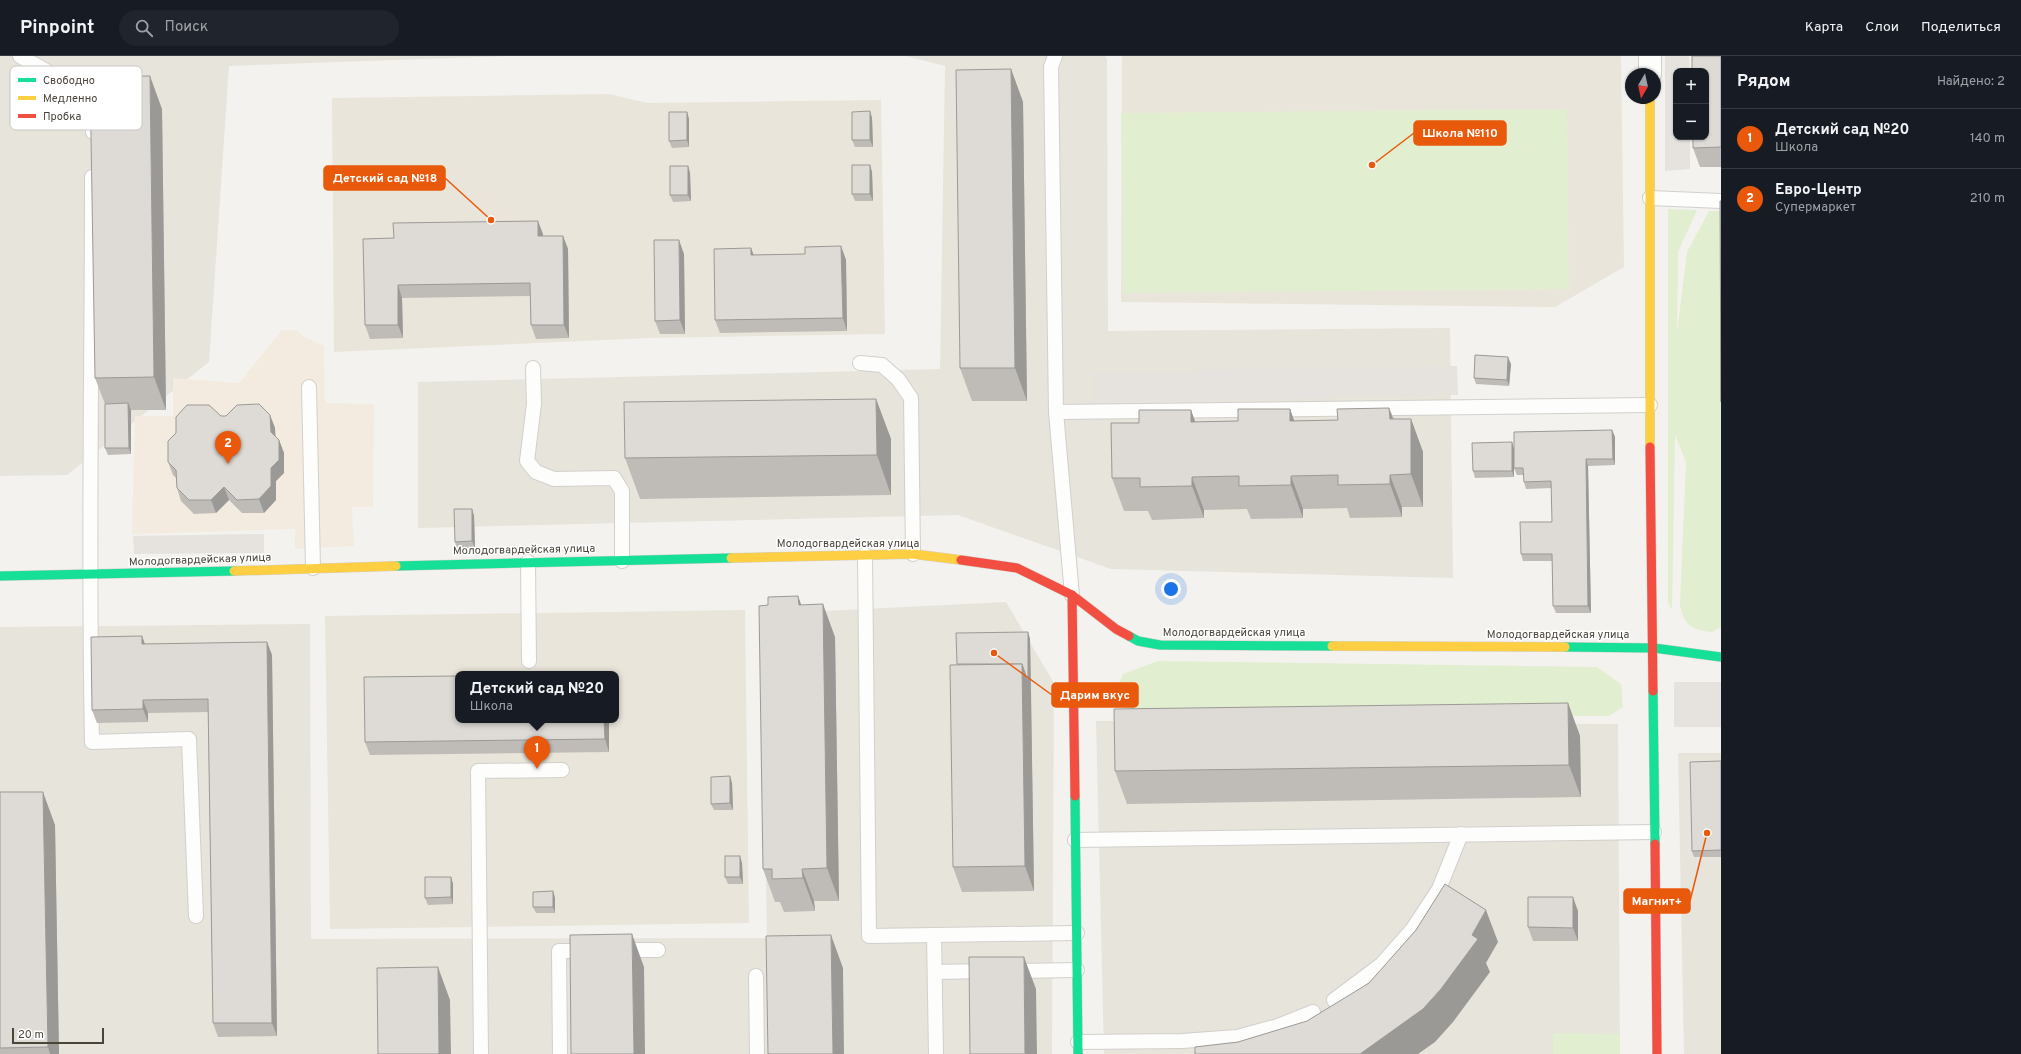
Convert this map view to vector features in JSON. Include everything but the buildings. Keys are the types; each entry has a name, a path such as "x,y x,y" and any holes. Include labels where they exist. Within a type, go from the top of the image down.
{"street":[{"path":"1650,56 1650,68"},
{"path":"1650,104 1650,405 1654,648 1654,832 1657,1054"},
{"name":"Молодогвардейская улица","path":"0,576 89,575 528,562 913,554 1017,568 1072,596 1116,630 1138,641 1160,645 1654,648 1721,657"},
{"path":"1072,596 1078,1048"}],"lane":[{"path":"20,56 36,66"},
{"path":"1055,56 1051,67 1056,412 1072,596"},
{"path":"92,143 93,130"},
{"path":"92,167 91,530 89,575 92,742 189,739 196,916"},
{"path":"1650,198 1721,201"},
{"path":"860,363 882,365 898,379 911,398 913,554"},
{"path":"533,368 534,404 527,461 536,472 554,479 614,478 622,491 622,560"},
{"path":"309,387 313,568"},
{"path":"1056,412 1650,405"},
{"path":"864,555 870,936 1076,933"},
{"path":"528,562 529,661"},
{"path":"481,1054 478,771 562,770"},
{"path":"1075,840 1654,832"},
{"path":"1334,1000 1382,964 1412,930 1439,890 1460,834"},
{"path":"934,935 936,1054"},
{"path":"560,1054 559,951 658,950"},
{"path":"934,972 1077,970"},
{"path":"756,976 757,1054"},
{"path":"1078,1048 1237,1037 1278,1026 1313,1012"}],"shaded area":[{"path":"0,56 508,56 229,66 209,362 67,475 0,476"},
{"path":"906,56 1105,56 1107,59 1108,331 1450,328 1453,578 1111,569 958,515 418,528 418,382 940,369 945,66"},
{"path":"1122,56 1621,56 1624,267 1555,307 1121,302"},
{"path":"1665,56 1689,56 1690,68 1673,68 1673,140 1690,140 1690,169 1665,171"},
{"path":"609,94 647,103 881,100 885,334 650,338 334,352 332,98"},
{"path":"282,330 296,330 303,336 324,346 325,403 374,404 373,507 352,507 354,546 295,549 295,529 132,534 135,416 173,416 173,378 239,383"},
{"path":"1457,366 1458,395 1093,403 1093,372"},
{"path":"264,534 264,553 134,554 133,536"},
{"path":"1006,602 1054,683 1052,1054 0,1054 0,627 310,624 311,939 767,938 761,614"},
{"path":"745,610 749,923 330,929 325,616"},
{"path":"1674,682 1721,682 1721,727 1674,727"},
{"path":"1096,721 1618,724 1620,1054 1104,1054"},
{"path":"1678,753 1721,753 1721,1054 1684,1054"}],"green space":[{"path":"1567,109 1569,289 1123,293 1121,113"},
{"path":"1668,209 1697,210 1678,252 1677,333 1687,252 1709,211 1721,211 1721,627 1712,632 1699,630 1690,626 1684,618 1680,606 1686,462 1675,435 1672,610 1668,602"},
{"path":"1158,661 1597,667 1621,684 1623,707 1609,716 1158,713 1126,708 1117,687 1123,674"},
{"path":"1553,1033 1620,1034 1620,1054 1553,1054"}],"traffic: fast":[{"path":"396,566 731,558"},
{"path":"0,576 234,571"},
{"path":"1129,636 1138,641 1160,645 1332,646"},
{"path":"1565,647 1654,648 1721,657"},
{"path":"1653,691 1655,844"},
{"path":"1075,796 1078,1054"}],"traffic: slow":[{"path":"1650,104 1650,447"},
{"path":"731,558 913,554 961,560"},
{"path":"234,571 396,566"},
{"path":"1332,646 1565,647"}],"traffic: jam":[{"path":"1650,447 1653,691"},
{"path":"961,560 1017,568 1072,595 1116,629 1129,636"},
{"path":"1072,595 1075,796"},
{"path":"1655,844 1657,1054"}],"place":[{"name":"Школа №110","path":"1372,165"},
{"name":"Детский сад №18","path":"491,220"},
{"name":"Евро-Центр","path":"228,464"},
{"name":"Дарим вкус","path":"994,653"},
{"name":"Детский сад №20","path":"537,769"},
{"name":"Магнит+","path":"1707,833"}]}
